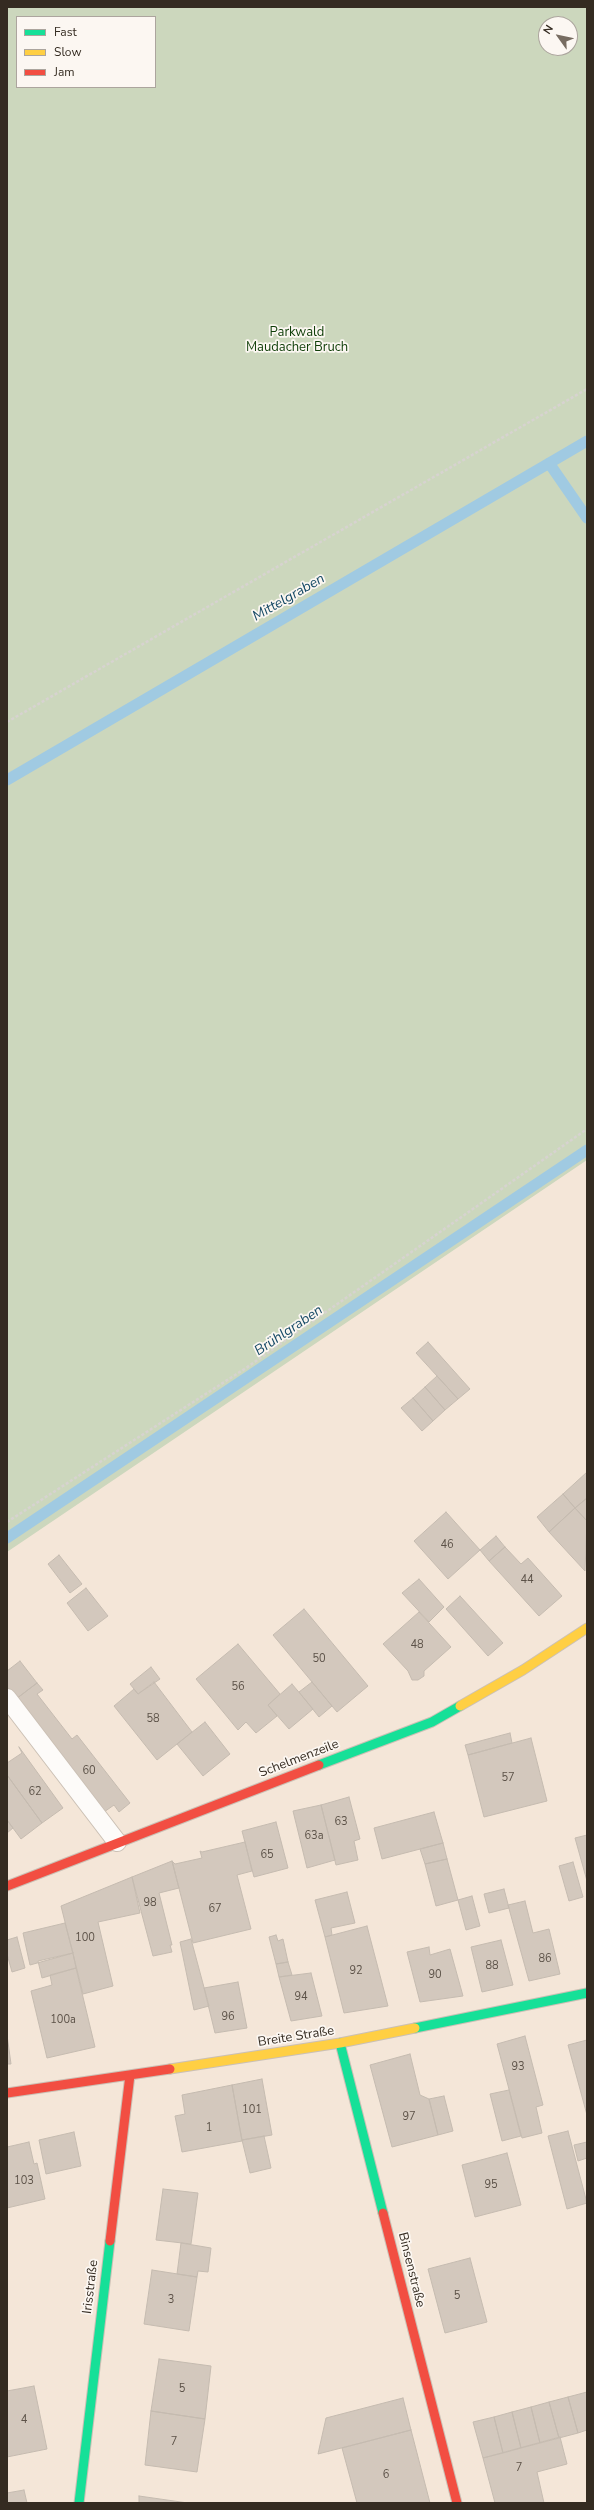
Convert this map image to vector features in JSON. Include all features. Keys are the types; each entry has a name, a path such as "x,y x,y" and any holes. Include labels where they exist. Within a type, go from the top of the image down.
{"street":[{"name":"Schelmenzeile","path":"7,1886 117,1842 432,1722 523,1670 587,1628"},
{"name":"Breite Straße","path":"7,2093 340,2044 587,1993"},
{"name":"Binsenstraße","path":"340,2044 457,2503"},
{"name":"Irisstraße","path":"79,2503 130,2075"}],"lane":[{"path":"7,1698 117,1842"}],"path":[{"path":"7,722 587,389"},
{"path":"7,1522 246,1368 587,1129"}],"green space":[{"name":"Parkwald Maudacher Bruch","path":"7,7 587,7 587,1160 7,1552"}],"building":[{"path":"428,1342 470,1389 458,1399 416,1353"},
{"path":"437,1376 458,1399 445,1410 425,1387"},
{"path":"425,1387 445,1410 433,1421 413,1398"},
{"path":"413,1398 433,1421 422,1431 401,1408"},
{"path":"587,1472 587,1498 575,1508 563,1494"},
{"path":"563,1494 575,1508 549,1532 537,1517"},
{"path":"587,1498 587,1521 575,1508"},
{"path":"575,1508 587,1521 585,1571 549,1532"},
{"path":"446,1512 480,1550 448,1579 414,1541"},
{"path":"496,1536 505,1547 489,1561 480,1550"},
{"path":"505,1547 521,1564 528,1558 562,1596 539,1616 489,1561"},
{"path":"59,1555 82,1584 70,1593 48,1564"},
{"path":"419,1579 444,1607 429,1622 402,1593"},
{"path":"86,1588 108,1616 88,1631 67,1603"},
{"path":"460,1596 503,1643 488,1656 446,1609"},
{"path":"304,1609 368,1686 337,1712 273,1635"},
{"path":"419,1612 451,1647 424,1671 424,1676 418,1680 412,1680 408,1671 383,1644"},
{"path":"238,1644 280,1694 268,1705 277,1716 256,1733 246,1722 238,1730 196,1679"},
{"path":"20,1661 37,1683 16,1699 7,1688 7,1671"},
{"path":"151,1667 160,1679 138,1694 130,1684"},
{"path":"154,1682 192,1732 157,1760 114,1706 134,1689 138,1694"},
{"path":"312,1682 332,1706 319,1717 299,1692"},
{"path":"37,1683 43,1690 37,1694 72,1739 77,1735 130,1803 119,1812 114,1805 104,1812 16,1699"},
{"path":"292,1684 313,1709 289,1729 268,1705"},
{"path":"205,1722 230,1754 203,1776 177,1744"},
{"path":"510,1733 512,1743 468,1755 465,1745"},
{"path":"531,1738 547,1801 484,1817 468,1755"},
{"path":"19,1747 63,1808 42,1823 7,1775 7,1763 22,1753"},
{"path":"7,1775 42,1823 21,1839 7,1820"},
{"path":"349,1797 360,1839 354,1841 358,1860 336,1865 321,1805"},
{"path":"321,1805 335,1860 307,1868 293,1811"},
{"path":"434,1812 443,1843 382,1859 374,1828"},
{"path":"7,1820 13,1828 7,1833"},
{"path":"276,1822 288,1868 254,1877 242,1831"},
{"path":"587,1835 587,1881 575,1838"},
{"path":"245,1842 252,1871 237,1875 251,1929 193,1943 172,1861 175,1864 202,1858 200,1851 202,1852"},
{"path":"443,1843 447,1859 425,1864 420,1849"},
{"path":"447,1859 458,1900 436,1906 425,1864"},
{"path":"172,1861 179,1888 159,1893 172,1945 170,1945 172,1952 153,1956 132,1877"},
{"path":"573,1862 583,1897 569,1901 559,1866"},
{"path":"132,1877 140,1913 98,1922 113,1986 83,1994 61,1906"},
{"path":"504,1889 509,1908 489,1913 484,1894"},
{"path":"347,1892 355,1923 331,1928 332,1935 325,1937 315,1900"},
{"path":"472,1896 480,1926 466,1930 458,1900"},
{"path":"525,1901 533,1933 549,1929 560,1974 529,1981 508,1905"},
{"path":"65,1923 73,1953 30,1965 23,1933"},
{"path":"367,1926 388,2006 344,2013 325,1937"},
{"path":"276,1935 278,1941 283,1939 288,1962 276,1964 269,1937"},
{"path":"17,1937 25,1968 12,1972 7,1954 7,1940"},
{"path":"191,1939 209,2006 194,2010 180,1942"},
{"path":"501,1940 513,1985 482,1992 471,1947"},
{"path":"429,1947 430,1955 450,1949 463,1996 420,2002 407,1952"},
{"path":"73,1953 76,1968 42,1978 38,1961"},
{"path":"288,1962 292,1975 279,1977 276,1964"},
{"path":"76,1968 95,2047 47,2058 31,1991 52,1985 50,1975"},
{"path":"311,1973 322,2016 291,2021 279,1977"},
{"path":"238,1982 247,2028 215,2033 204,1988"},
{"path":"7,2035 11,2064 7,2064"},
{"path":"525,2036 543,2105 536,2107 542,2133 522,2138 497,2044"},
{"path":"587,2040 587,2115 568,2045"},
{"path":"410,2054 420,2095 429,2099 438,2135 392,2147 370,2065"},
{"path":"262,2079 272,2135 242,2140 232,2085"},
{"path":"232,2085 242,2141 182,2152 175,2116 185,2114 182,2095"},
{"path":"509,2090 521,2136 502,2141 490,2094"},
{"path":"444,2096 453,2131 438,2135 429,2099"},
{"path":"568,2131 587,2203 567,2209 548,2136"},
{"path":"74,2132 81,2166 46,2174 39,2140"},
{"path":"264,2136 271,2168 250,2173 242,2140"},
{"path":"29,2142 34,2164 37,2163 45,2199 7,2208 7,2147"},
{"path":"587,2142 587,2158 578,2161 574,2145"},
{"path":"507,2153 521,2205 475,2217 462,2165"},
{"path":"163,2189 198,2193 191,2244 156,2240"},
{"path":"181,2243 211,2248 208,2272 198,2271 197,2277 177,2274"},
{"path":"470,2258 487,2322 445,2333 428,2269"},
{"path":"152,2270 197,2277 189,2331 144,2324"},
{"path":"159,2359 211,2366 205,2419 151,2411"},
{"path":"34,2386 47,2449 7,2457 7,2391"},
{"path":"587,2392 587,2430 578,2433 568,2397"},
{"path":"568,2397 578,2433 559,2438 549,2402"},
{"path":"403,2398 411,2430 318,2454 326,2418"},
{"path":"549,2402 559,2438 540,2443 531,2407"},
{"path":"531,2407 540,2443 521,2448 512,2412"},
{"path":"151,2411 205,2419 197,2472 145,2465"},
{"path":"512,2412 521,2448 503,2453 494,2417"},
{"path":"494,2417 503,2453 483,2458 473,2422"},
{"path":"411,2430 430,2503 357,2503 342,2448"},
{"path":"560,2437 567,2464 537,2472 544,2503 495,2503 483,2458"},
{"path":"24,2490 27,2503 7,2503 7,2493"},
{"path":"139,2496 188,2503 139,2503"}],"waterway":[{"name":"Mittelgraben","path":"7,780 587,441"},
{"name":"Brühlgraben","path":"549,463 587,518"},
{"name":"Brühlgraben","path":"7,1538 587,1150"}],"traffic: fast":[{"path":"319,1765 432,1722 460,1706"},
{"path":"415,2028 587,1993"},
{"path":"340,2043 383,2213"},
{"path":"79,2503 110,2241"}],"traffic: slow":[{"path":"460,1706 523,1670 587,1628"},
{"path":"170,2069 340,2043 415,2028"}],"traffic: jam":[{"path":"7,1886 319,1765"},
{"path":"7,2093 170,2069"},
{"path":"110,2241 130,2075"},
{"path":"383,2213 457,2503"}]}
